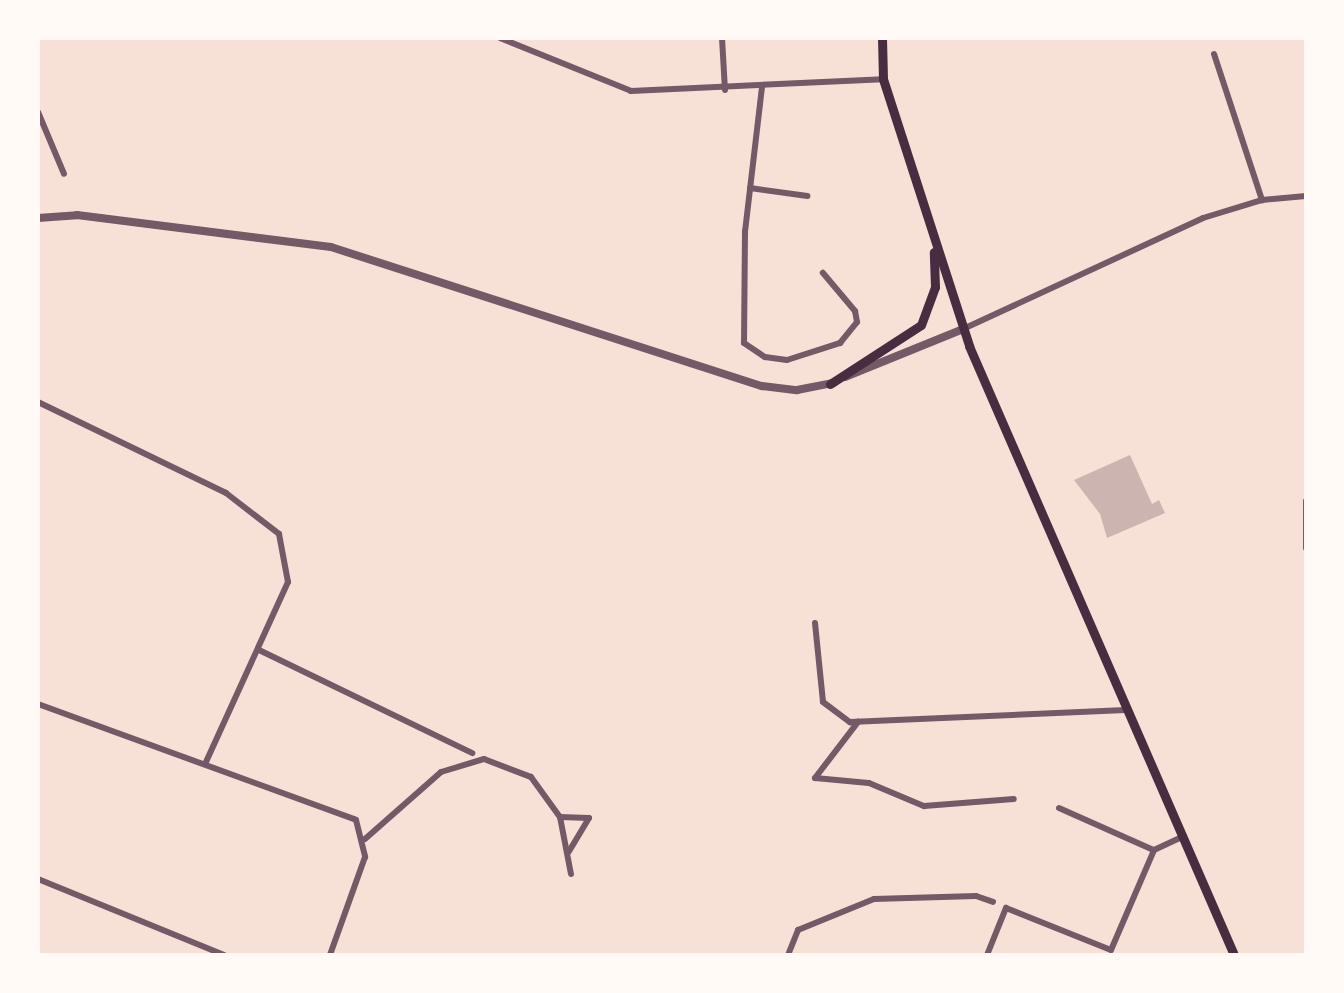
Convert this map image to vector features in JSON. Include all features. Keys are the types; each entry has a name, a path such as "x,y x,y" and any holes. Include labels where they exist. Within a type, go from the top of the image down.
{"main road":[{"path":"882,38 883,79 963,329 1180,838 1234,955"},
{"path":"830,384 921,325 935,287 933,241"}],"street":[{"path":"500,38 631,91 725,90 883,79"},
{"path":"722,38 725,90"},
{"path":"1214,54 1262,200"},
{"path":"762,87 750,188 744,343 765,357 787,360 840,343 857,322 855,311 823,273"},
{"path":"38,112 64,174"},
{"path":"750,188 807,196"},
{"path":"38,218 77,215 331,247 762,386 830,384 1140,251 1203,218 1262,200 1306,196"},
{"path":"38,402 226,493 279,534 288,582 205,764"},
{"path":"1306,501 1306,548"},
{"path":"815,623 823,702 836,717 858,722 1126,710"},
{"path":"259,650 472,753"},
{"path":"38,704 346,814 365,839"},
{"path":"858,722 815,778 869,783 924,806 1014,799"},
{"path":"330,955 365,839 441,772 472,759 514,766 531,777 560,817 571,874"},
{"path":"1059,808 1154,850"},
{"path":"560,817 589,818 569,851"},
{"path":"987,955 1006,908 1111,950 1154,850 1180,838"},
{"path":"38,879 224,955"},
{"path":"788,955 798,930 874,899 976,896 993,902"}],"building":[{"path":"1130,455 1152,504 1159,500 1165,513 1107,538 1100,514 1074,480"}]}
